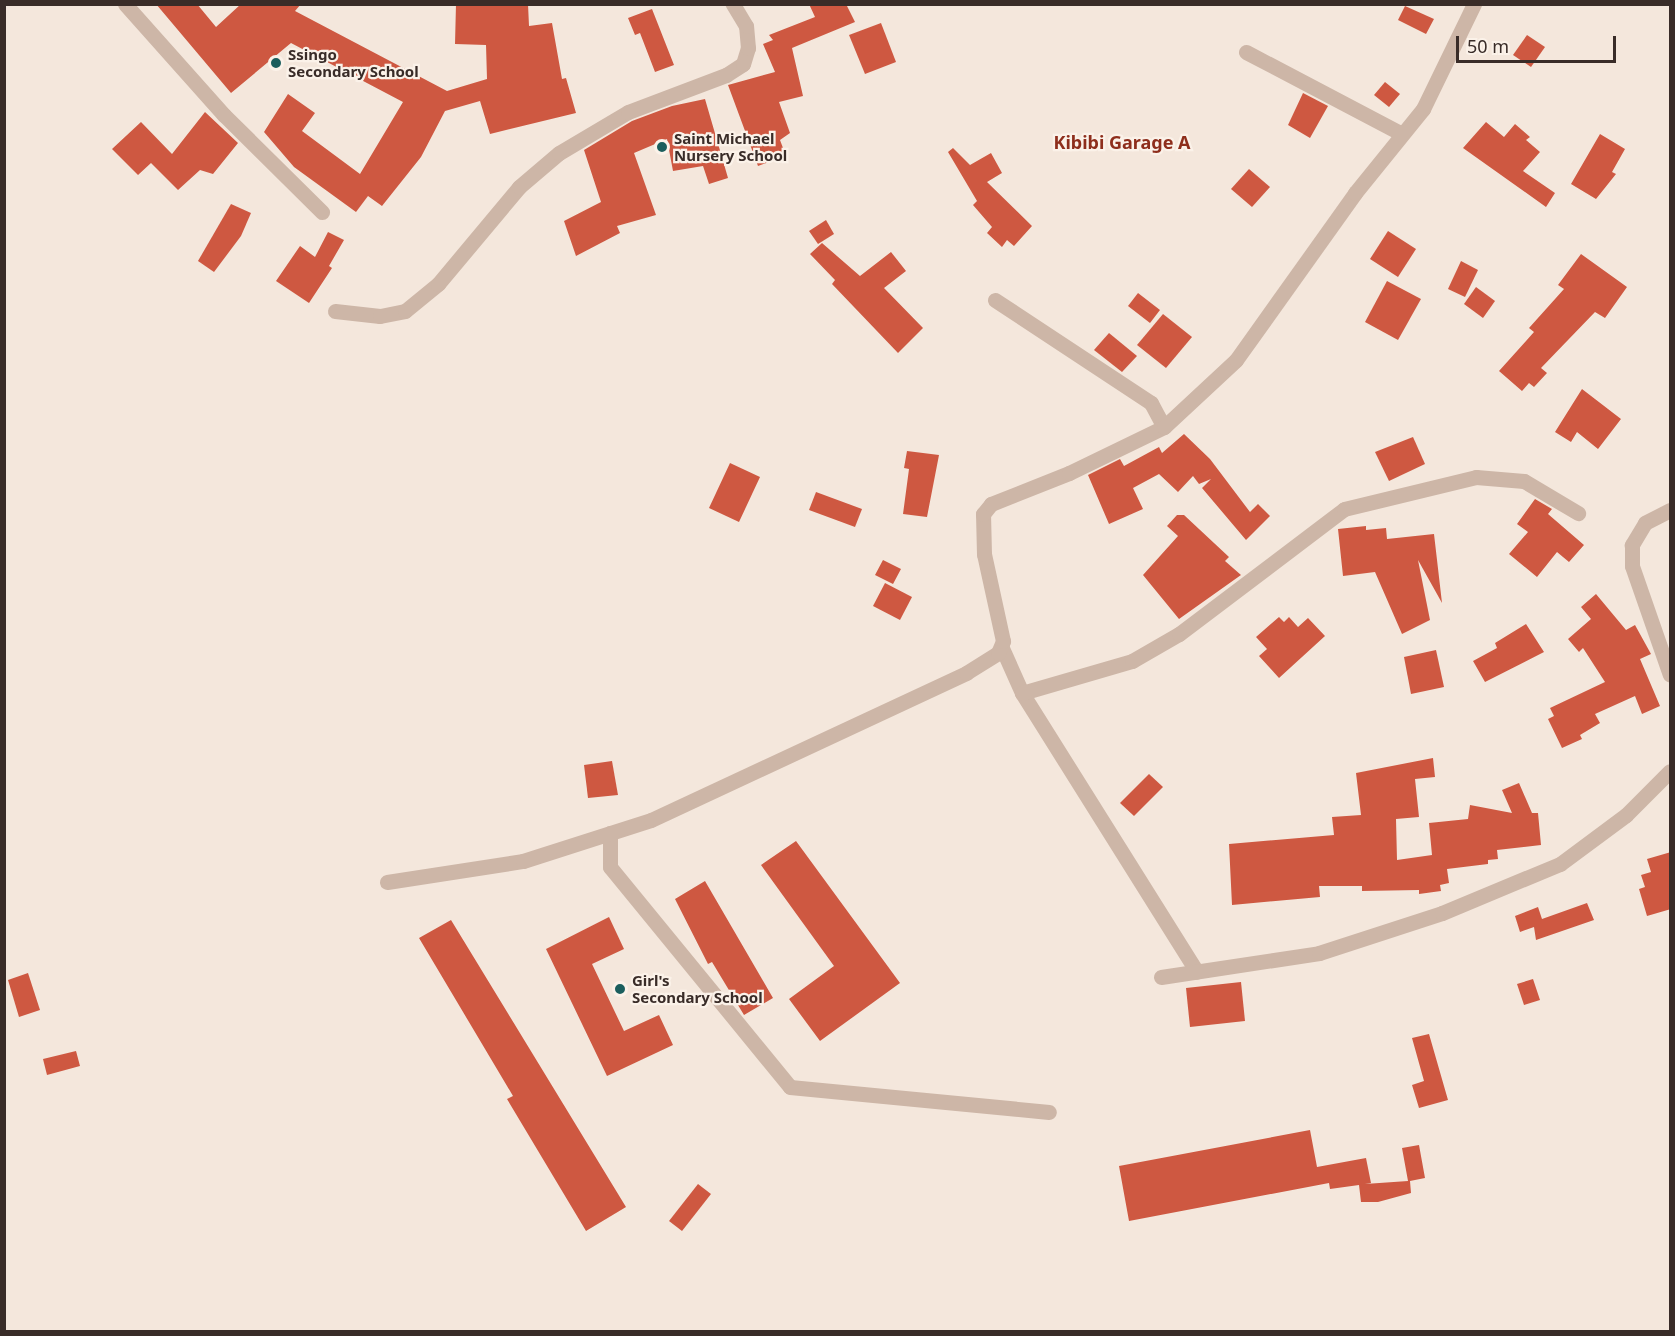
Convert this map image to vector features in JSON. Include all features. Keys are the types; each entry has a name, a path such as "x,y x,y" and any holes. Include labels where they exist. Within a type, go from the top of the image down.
{"street":[{"path":"125,4 224,115 322,212"},
{"path":"335,311 380,316 405,311 438,284 519,187 559,153 628,112 726,75 743,64 748,48 746,26 733,4"},
{"path":"1197,972 1022,693 1002,648 984,554 983,514 991,504 1069,473 1164,427 1236,360 1355,193 1423,109 1474,4"},
{"path":"1246,52 1402,134"},
{"path":"996,300 1151,403 1164,427"},
{"path":"1022,693 1131,661 1179,634 1344,509 1476,477 1524,481 1578,513"},
{"path":"1671,510 1645,523 1632,545 1632,566 1671,675"},
{"path":"387,882 523,861 610,833 718,791 966,673 1002,648"},
{"path":"1161,977 1319,953 1442,913 1560,864 1626,815 1671,771"},
{"path":"610,833 610,867 790,1087 1049,1112"}],"building":[{"path":"156,4 197,4 216,27 241,4 301,4 295,11 447,91 487,79 486,45 455,44 456,4 528,4 529,26 552,23 562,79 566,78 576,113 490,134 480,101 445,111 421,157 382,206 368,196 356,212 294,167 264,132 288,94 315,113 302,131 360,174 403,102 291,43 231,93"},
{"path":"809,4 846,4 855,22 792,48 803,96 779,102 790,133 780,140 786,156 758,166 728,85 775,72 763,44 773,40 769,35 815,17"},
{"path":"1405,6 1434,19 1426,34 1398,20"},
{"path":"652,9 674,65 655,72 640,33 635,35 628,18"},
{"path":"881,23 896,62 865,74 849,35"},
{"path":"1527,35 1545,47 1531,67 1513,55"},
{"path":"1385,82 1400,94 1389,107 1374,95"},
{"path":"1303,93 1328,106 1310,138 1288,125"},
{"path":"705,99 728,178 709,184 703,166 673,171 667,139 634,153 656,215 617,226 620,233 576,256 564,221 601,202 584,150 632,121 672,106"},
{"path":"205,112 238,143 213,174 200,170 178,190 151,163 138,175 112,149 141,122 172,154"},
{"path":"1486,122 1504,137 1515,124 1530,137 1526,140 1540,152 1523,171 1555,193 1546,207 1463,148"},
{"path":"1600,134 1625,149 1612,172 1616,174 1596,199 1571,184"},
{"path":"953,148 970,165 991,153 1002,173 987,182 1032,226 1014,246 1007,240 1002,247 987,233 992,227 973,205 977,201 948,152"},
{"path":"1249,169 1270,187 1252,207 1231,189"},
{"path":"231,204 251,213 241,236 214,272 198,261"},
{"path":"826,220 834,234 818,244 809,231"},
{"path":"1388,231 1416,249 1398,277 1370,259"},
{"path":"328,232 344,240 329,266 332,268 309,303 276,281 300,246 315,257"},
{"path":"822,243 860,276 891,252 906,271 884,288 923,328 898,353 832,284 835,280 810,254"},
{"path":"1581,254 1627,287 1605,318 1595,312 1541,368 1547,373 1534,387 1529,383 1522,391 1499,371 1534,332 1529,328 1564,289 1558,285"},
{"path":"1461,261 1478,270 1465,297 1448,289"},
{"path":"1387,281 1421,299 1398,340 1365,322"},
{"path":"1476,287 1495,301 1483,318 1464,304"},
{"path":"1138,293 1160,310 1150,323 1128,306"},
{"path":"1163,314 1192,337 1166,368 1137,345"},
{"path":"1109,333 1137,356 1122,372 1094,350"},
{"path":"1582,389 1621,419 1598,449 1577,432 1571,442 1555,432"},
{"path":"1184,434 1210,459 1250,512 1258,504 1270,516 1246,540 1202,488 1211,479 1199,484 1193,476 1178,492 1159,474 1133,488 1143,509 1109,524 1088,475 1120,459 1124,466 1159,447 1162,453"},
{"path":"1413,437 1425,464 1389,481 1375,452"},
{"path":"907,451 939,455 927,517 903,514 909,469 904,468"},
{"path":"730,463 760,477 739,522 709,508"},
{"path":"816,492 862,509 855,527 809,510"},
{"path":"1535,499 1552,509 1548,514 1584,545 1569,562 1557,552 1537,577 1509,554 1528,532 1517,524"},
{"path":"1177,515 1184,515 1229,557 1225,561 1241,575 1179,619 1143,575 1178,536 1167,526"},
{"path":"1366,526 1366,530 1386,528 1387,539 1434,534 1442,603 1418,560 1430,620 1402,634 1375,572 1343,576 1338,529"},
{"path":"883,560 901,569 893,584 875,575"},
{"path":"885,583 912,597 900,620 873,606"},
{"path":"1596,594 1626,630 1635,625 1651,654 1640,659 1660,706 1642,714 1635,696 1595,714 1600,723 1580,735 1582,739 1562,748 1548,719 1554,716 1550,708 1605,682 1583,648 1579,652 1568,639 1591,619 1581,607"},
{"path":"1279,617 1284,622 1289,617 1298,627 1308,618 1325,636 1279,678 1259,656 1267,649 1256,637"},
{"path":"1526,624 1544,652 1485,682 1473,661 1497,648 1495,643"},
{"path":"1436,650 1444,687 1411,694 1404,657"},
{"path":"1433,758 1435,777 1415,779 1419,817 1396,819 1397,860 1432,855 1429,823 1468,819 1470,805 1512,813 1502,790 1519,783 1532,813 1538,813 1541,845 1497,850 1498,859 1488,860 1488,864 1447,869 1449,883 1440,885 1441,891 1419,894 1419,890 1362,891 1362,886 1319,886 1320,897 1232,905 1229,844 1334,835 1332,817 1361,815 1356,773"},
{"path":"612,761 618,795 588,798 584,765"},
{"path":"1149,774 1163,787 1134,816 1120,803"},
{"path":"796,841 900,983 820,1041 789,999 834,966 761,865"},
{"path":"1671,852 1671,909 1647,916 1639,889 1645,887 1641,875 1651,872 1647,859"},
{"path":"705,881 773,998 744,1015 712,962 708,964 675,899"},
{"path":"1587,903 1594,920 1536,940 1534,927 1520,932 1515,916 1538,907 1542,919"},
{"path":"609,917 624,949 592,964 624,1031 659,1015 673,1045 607,1076 546,949"},
{"path":"451,920 626,1207 586,1231 507,1099 513,1096 419,938"},
{"path":"28,973 40,1010 19,1017 8,980"},
{"path":"1533,979 1540,1000 1524,1005 1517,984"},
{"path":"1241,982 1245,1021 1190,1027 1186,988"},
{"path":"1429,1034 1448,1100 1419,1108 1412,1085 1424,1081 1412,1038"},
{"path":"76,1051 80,1066 47,1075 43,1059"},
{"path":"1310,1130 1317,1167 1366,1158 1371,1183 1365,1184 1408,1181 1402,1148 1419,1145 1425,1178 1410,1181 1411,1193 1378,1202 1361,1202 1359,1185 1330,1189 1329,1183 1129,1221 1119,1166"},
{"path":"698,1184 711,1194 682,1231 669,1221"}],"place":[{"name":"Ssingo Secondary School","path":"276,63"},
{"name":"Saint Michael Nursery School","path":"662,147"},
{"name":"Girl's Secondary School","path":"620,989"}],"district":[{"name":"Kibibi Garage A","path":"1122,142"}]}
